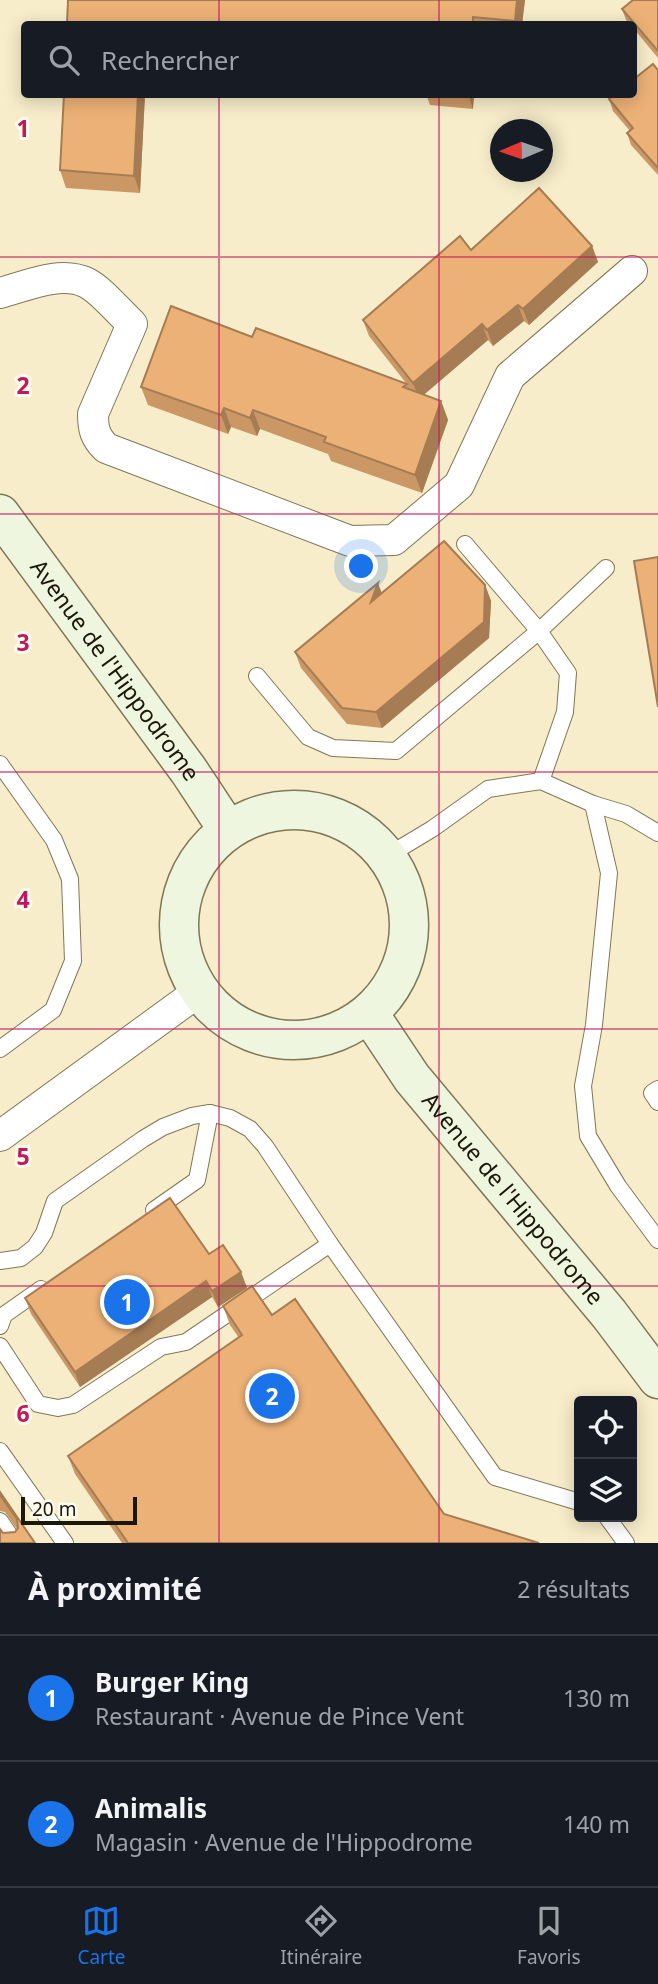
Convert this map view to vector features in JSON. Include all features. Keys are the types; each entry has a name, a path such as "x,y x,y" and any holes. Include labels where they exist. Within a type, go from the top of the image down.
{"main road":[{"name":"Avenue de l'Hippodrome","path":"0,514 189,771 228,830"},
{"path":"295,809 330,815 362,831 387,856 407,895 410,939 397,981 370,1015 328,1038 279,1042 233,1025 198,992 182,959 178,923 184,887 201,855 228,830 260,814 295,809"},
{"name":"Avenue de l'Hippodrome","path":"370,1015 412,1078 609,1314 658,1379"}],"street":[{"path":"0,293 44,281 68,278 88,284 132,324 93,414 93,428 97,439 106,448 350,541 394,540 459,485 510,376 632,271"},
{"path":"0,1136 198,992"}],"lane":[{"path":"465,544 539,631 568,673 565,712 541,780"},
{"path":"257,676 308,737 333,748 396,751 539,631 606,568"},
{"path":"0,764 54,840 70,879 73,961 53,1010 0,1049"},
{"path":"387,856 432,829 488,789 541,780 593,804 626,814 658,833"},
{"path":"593,804 609,873 594,1026 583,1086 588,1136 618,1186 658,1240"},
{"path":"658,1089 652,1093 658,1102"},
{"path":"141,1220 197,1180 210,1114"},
{"path":"0,1261 21,1258 35,1247 44,1233 55,1201 163,1127 192,1116 210,1114 230,1118 241,1123 257,1137 495,1478 574,1501"},
{"path":"0,1346 37,1404 58,1408 73,1405 161,1348 186,1342 330,1244"},
{"path":"0,1326 4,1315 50,1283"},
{"path":"0,1451 65,1543"},
{"path":"0,1521 15,1543"},
{"path":"611,1522 626,1543"}],"building":[{"path":"68,0 517,0 515,21 473,17 473,21 67,21"},
{"path":"633,0 658,0 658,51 637,26 637,21 632,21 622,9"},
{"path":"653,64 658,70 658,168 627,133 633,128 609,99 637,98 637,77"},
{"path":"64,98 138,98 134,176 60,170"},
{"path":"539,188 592,246 523,309 518,305 487,330 482,324 413,383 363,320 460,236 471,250"},
{"path":"171,306 252,337 256,328 407,384 403,387 441,401 415,475 324,442 326,437 253,410 250,418 224,408 221,415 141,387"},
{"path":"444,541 485,585 484,622 376,712 342,708 295,652 378,583 371,602"},
{"path":"658,557 658,707 634,561"},
{"path":"170,1198 209,1254 223,1245 241,1272 212,1291 206,1281 75,1372 25,1298"},
{"path":"252,1286 272,1315 295,1299 444,1514 539,1543 128,1543 68,1456 242,1335 223,1306"},
{"path":"0,1492 35,1543 0,1543 0,1529 3,1533 15,1532 18,1528 17,1519"}],"place":[{"name":"Burger King","path":"127,1302"},
{"name":"Animalis","path":"272,1396"}]}
